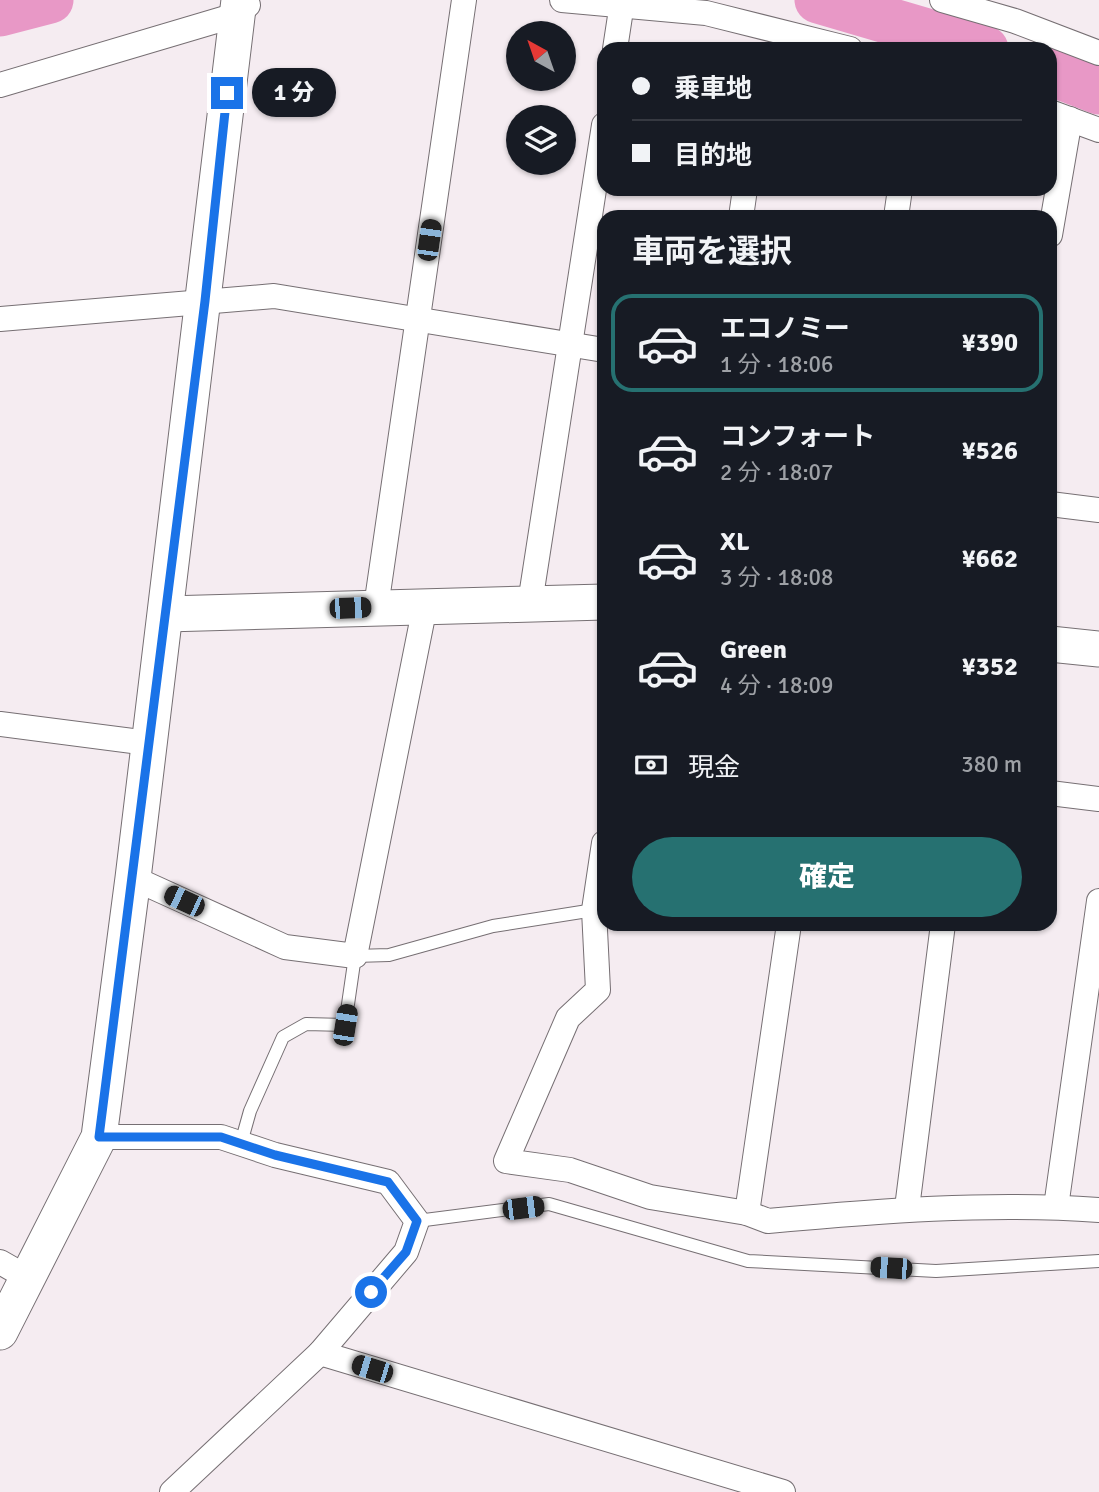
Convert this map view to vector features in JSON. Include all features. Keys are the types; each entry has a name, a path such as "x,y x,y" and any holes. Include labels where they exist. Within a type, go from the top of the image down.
{"street":[{"path":"376,607 464,0"},
{"path":"562,0 622,3 706,13 766,39 791,42"},
{"path":"942,0 1014,21 1099,53"},
{"path":"616,42 622,3"},
{"path":"0,85 243,5 99,1137 14,1270 0,1332"},
{"path":"1057,151 1060,115 1099,130"},
{"path":"530,603 597,172"},
{"path":"0,319 274,296 597,349"},
{"path":"1057,505 1099,510"},
{"path":"166,614 597,601"},
{"path":"134,878 285,947 355,956 425,606"},
{"path":"1057,645 1099,649"},
{"path":"0,724 148,743"},
{"path":"1057,794 1099,799"},
{"path":"597,890 594,910 598,990 568,1018 506,1161 570,1170 650,1197 747,1213 768,1221 907,1208 1056,1206 1099,1210"},
{"path":"1056,1206 1099,901"},
{"path":"747,1213 788,931"},
{"path":"907,1208 942,931"},
{"path":"99,1137 221,1137 275,1155 388,1182 417,1221 406,1252 320,1353 172,1492"},
{"path":"320,1353 783,1492"}],"lane":[{"path":"241,1143 250,1111 284,1037 306,1024 345,1025 355,956 389,955 493,926 594,910"},
{"path":"417,1221 549,1205 748,1261 936,1271 1099,1261"}],"waterway":[{"path":"0,13 50,0"},
{"path":"818,0 961,42"},
{"path":"1057,75 1099,91"}],"route":[{"path":"227,93 205,301 148,743 134,878 99,1137 221,1137 275,1155 388,1182 417,1221 406,1252 371,1292"}]}
